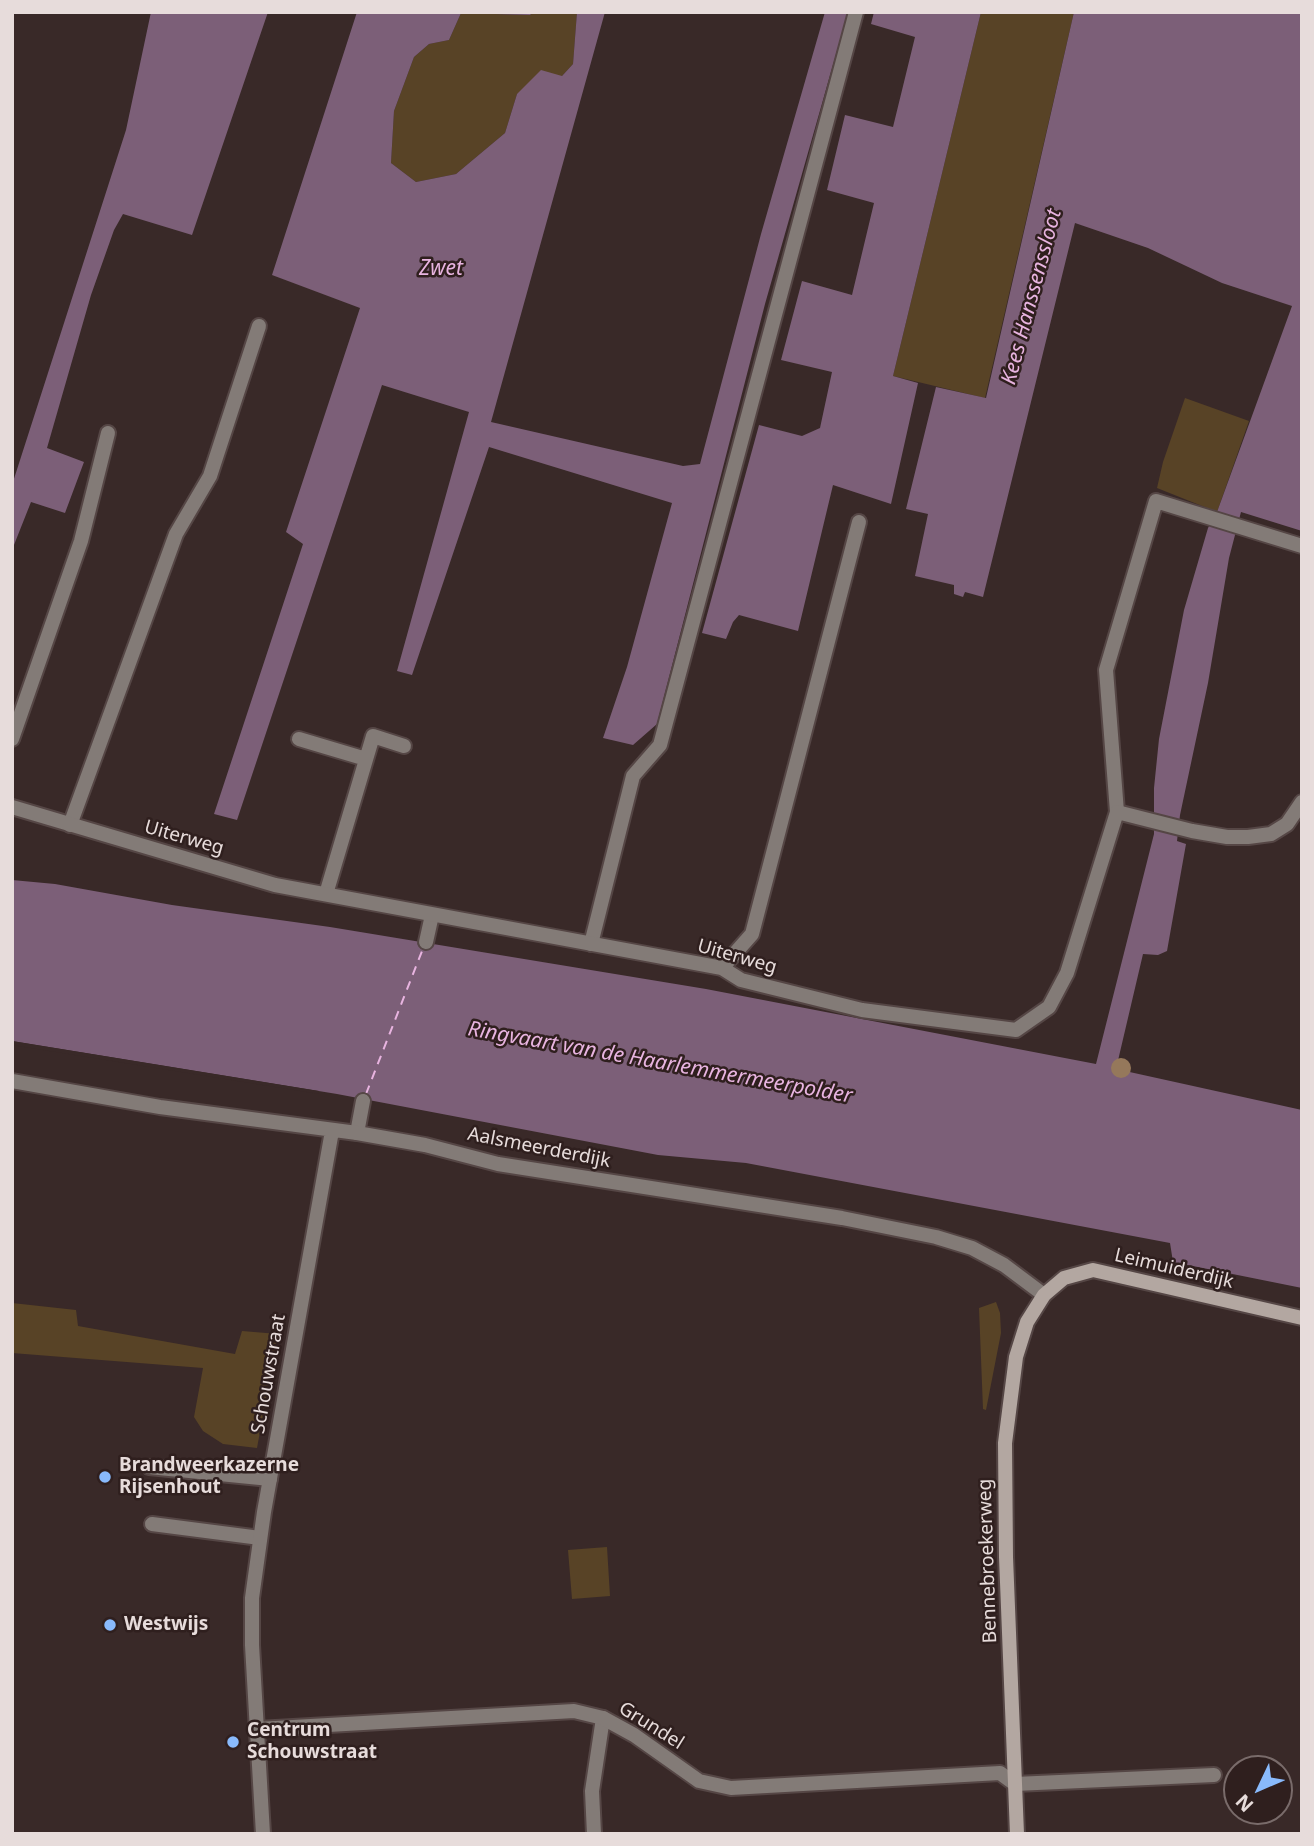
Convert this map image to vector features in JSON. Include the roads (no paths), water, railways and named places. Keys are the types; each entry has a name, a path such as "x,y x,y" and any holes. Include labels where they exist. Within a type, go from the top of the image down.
{"street":[{"path":"591,944 633,776 660,745 856,12"},
{"path":"70,825 176,534 210,476 259,326"},
{"path":"12,739 82,541 108,433"},
{"path":"1302,545 1156,501 1106,670 1117,812 1227,837 1271,834 1287,824 1302,802"},
{"path":"722,968 752,933 859,522"},
{"path":"326,894 373,736 404,746"},
{"path":"299,739 366,759"},
{"name":"Uiterweg","path":"12,807 275,885 722,968 741,980 862,1010 1016,1030 1049,1007 1067,973 1117,812"},
{"path":"426,942 432,915"},
{"name":"Aalsmeerderdijk","path":"12,1081 160,1107 357,1133 425,1145 498,1164 842,1218 936,1237 971,1248 1004,1265 1044,1295"},
{"path":"357,1133 363,1101"},
{"name":"Schouwstraat","path":"263,1834 252,1598 270,1479 332,1131"},
{"name":"Leimuiderdijk","path":"1044,1295 1064,1278 1093,1270 1302,1318"},
{"name":"Bennebroekerweg","path":"1017,1834 1006,1557 1005,1443 1016,1357 1027,1322 1044,1295"},
{"path":"149,1467 270,1479"},
{"path":"152,1524 260,1538"},
{"name":"Grundel","path":"258,1729 574,1711 603,1718 634,1735 699,1781 731,1788 1000,1773 1015,1784"},
{"path":"594,1834 592,1791 603,1718"},
{"path":"1015,1784 1214,1774"}],"water":[{"path":"151,12 268,12 192,235 123,214 114,230 91,295 47,448 84,462 65,513 31,502 12,550 12,485 126,130"},
{"name":"Zwet","path":"357,12 533,12 530,15 461,13 449,40 429,44 414,57 394,111 391,163 416,182 456,174 505,133 517,94 541,70 562,76 573,64 577,12 605,12 491,422 683,466 700,464 761,234 825,12 848,12 765,304 657,724 633,745 603,738 627,667 672,503 489,447 412,675 397,671 469,412 382,385 237,820 214,814 303,544 286,532 360,308 272,275"},
{"path":"874,12 981,12 893,376 918,383 891,504 833,485 798,631 739,615 726,639 702,633 759,425 802,436 820,428 832,372 781,360 802,281 852,295 874,203 827,190 845,115 893,127 915,37 871,24"},
{"path":"1074,12 1302,12 1302,531 1241,512 1229,558 1208,683 1180,815 1177,841 1186,844 1167,951 1158,955 1143,954 1116,1069 1302,1110 1302,1288 1173,1262 1170,1243 746,1163 658,1155 337,1094 12,1041 12,880 55,884 172,905 330,927 706,989 1096,1064 1154,834 1154,788 1159,739 1184,610 1208,528 1217,512 1292,306 1222,283 1148,248 1075,223 983,597 965,592 963,597 954,594 954,585 915,576 928,514 906,509 936,387 986,398"}],"place":[{"name":"Brandweerkazerne Rijsenhout","path":"105,1477"},
{"name":"Westwijs","path":"110,1625"},
{"name":"Centrum Schouwstraat","path":"233,1742"}],"water label":[{"name":"Kees Hanssenssloot","path":"1032,297"},
{"name":"Ringvaart van de Haarlemmermeerpolder","path":"660,1063"}]}
